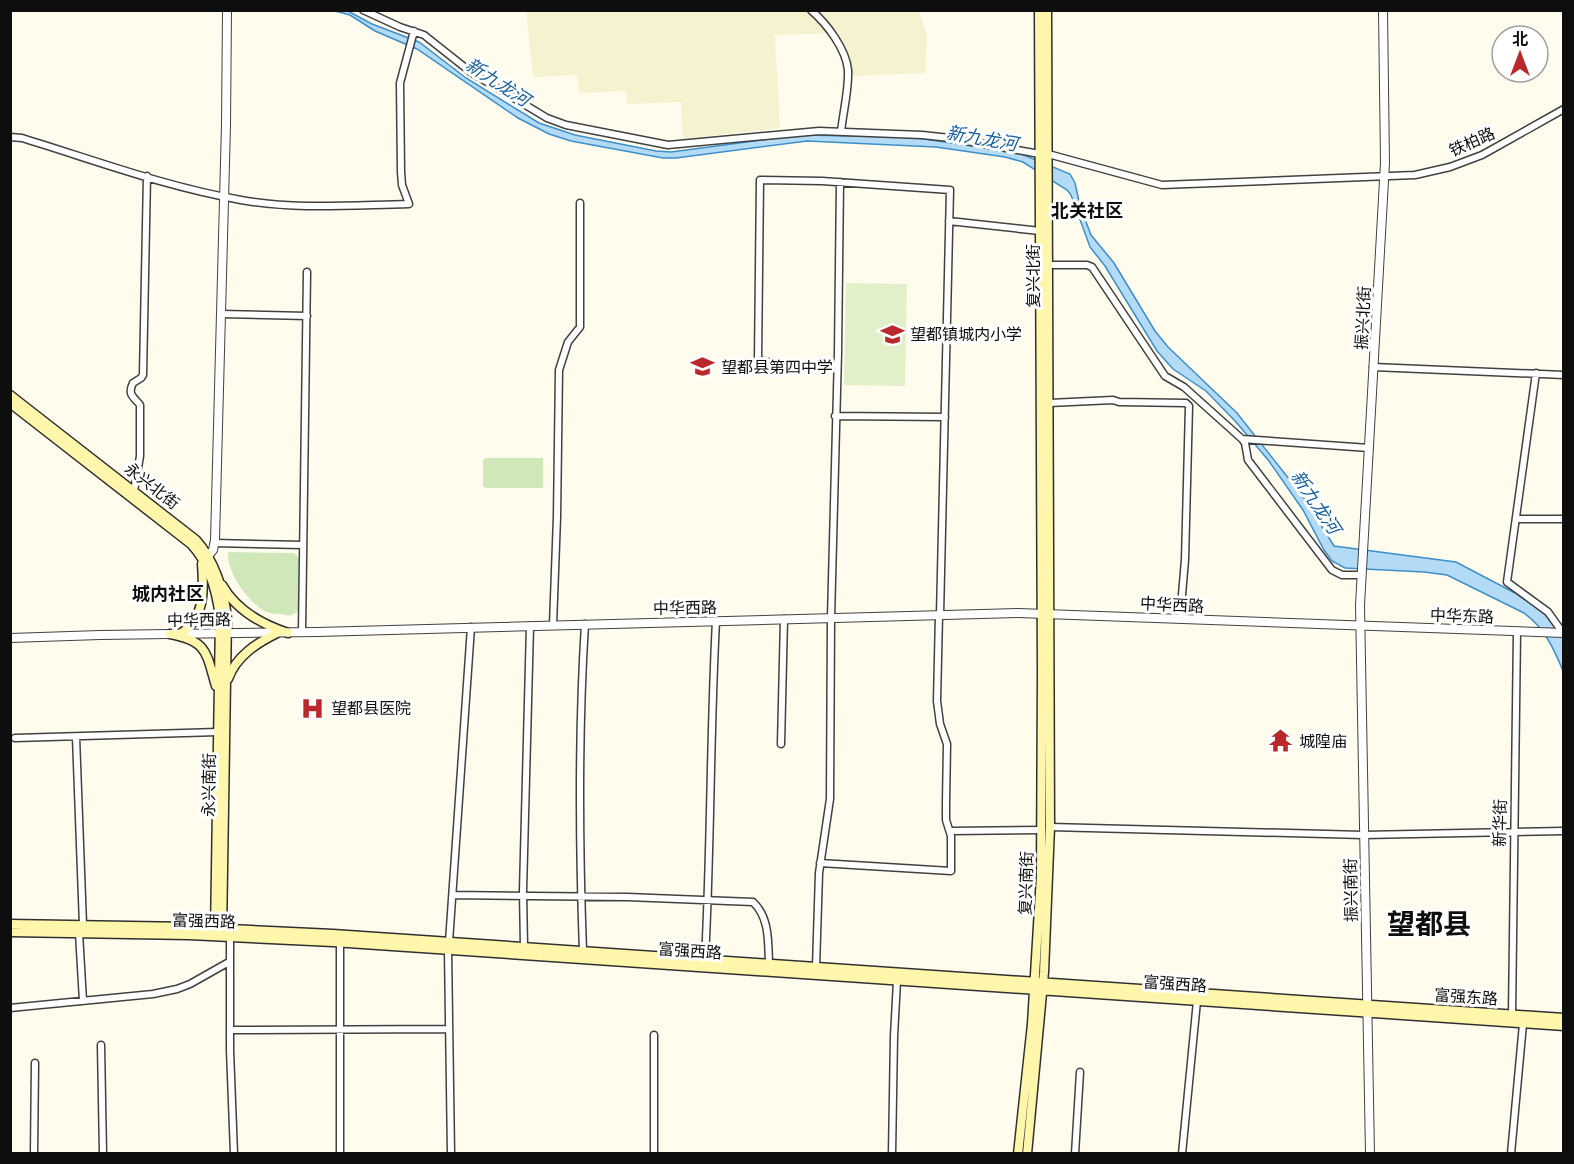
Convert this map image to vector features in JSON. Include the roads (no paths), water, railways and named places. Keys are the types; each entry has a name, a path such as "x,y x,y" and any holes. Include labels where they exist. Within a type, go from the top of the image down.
{"main road":[{"name":"复兴北街","path":"1039,10 1044,157"},
{"name":"复兴北街","path":"1046,613 1049,403 1048,265 1044,157 1047,10"},
{"name":"复兴北街","path":"1044,179 1040,231 1046,613"},
{"name":"永兴北街","path":"10,395 196,540 215,572 226,612 223,633"},
{"name":"永兴北街","path":"10,403 205,557 223,633"},
{"path":"180,634 192,626 200,609 205,557"},
{"path":"215,572 234,602 263,622 288,633"},
{"name":"复兴南街","path":"1027,1154 1039,986 1040,922 1046,828 1046,613"},
{"name":"永兴南街","path":"221,933 226,685 223,633"},
{"name":"永兴南街","path":"221,933 218,732 223,633"},
{"path":"226,685 234,665 264,639 277,633"},
{"path":"170,634 185,636 202,646 219,694"},
{"name":"富强西路","path":"10,924 449,946 897,981 1039,986 1367,1009"},
{"name":"富强西路","path":"10,932 81,929"},
{"name":"富强西路","path":"221,933 340,942 524,947 705,959 1197,1001 1367,1009"},
{"name":"复兴南街","path":"1018,1154 1039,986"},
{"name":"富强东路","path":"1367,1009 1563,1018"},
{"name":"富强东路","path":"1367,1009 1563,1026"}],"street":[{"path":"205,557 214,543 224,197 226,10"},
{"name":"铁柏路","path":"363,10 424,34 472,73 547,118 566,125 677,145 804,131 841,132 940,137 1044,157 1162,185 1384,177 1423,173 1450,167 1482,155 1563,109"},
{"path":"811,10 820,18 839,46 848,68 841,132"},
{"name":"振兴北街","path":"1360,626 1384,177 1383,10"},
{"path":"10,137 22,138 224,197 284,206 409,204 402,185 401,172 400,83 414,31"},
{"path":"134,491 140,456 140,405 132,398 130,390 132,383 142,375 147,176"},
{"path":"820,863 951,871 950,831 946,820 947,744 940,724 938,708 950,190 840,182 760,180 758,360 772,363 837,366"},
{"path":"816,967 820,863 830,799 831,618 840,182"},
{"path":"553,625 559,370 568,342 580,327 580,202"},
{"path":"949,221 1040,231"},
{"path":"1048,265 1092,267 1165,376 1184,387 1244,439 1369,448"},
{"path":"302,632 307,272"},
{"path":"220,314 308,316"},
{"path":"1373,367 1563,375"},
{"path":"1536,373 1508,584 1548,612 1563,633"},
{"path":"1049,403 1113,400 1186,403 1188,406 1185,560 1180,618"},
{"path":"835,416 945,417"},
{"path":"1244,439 1248,460 1332,570 1342,575 1361,574"},
{"path":"1516,519 1563,519"},
{"path":"214,543 303,544"},
{"name":"中华西路","path":"10,638 1046,613 1360,626"},
{"path":"780,744 784,619"},
{"path":"705,959 716,621"},
{"path":"583,951 579,823 580,709 585,624"},
{"path":"524,947 523,896 530,626"},
{"name":"中华东路","path":"1360,626 1563,633"},
{"name":"振兴南街","path":"1360,626 1370,1154"},
{"path":"451,1154 449,946 471,627"},
{"name":"新华街","path":"1512,1015 1517,632"},
{"path":"15,738 218,732"},
{"path":"76,737 83,1000"},
{"path":"950,831 1046,828 1363,835 1563,831"},
{"path":"453,895 753,902 761,909 767,934 769,964"},
{"path":"221,933 230,962 234,1154"},
{"path":"340,942 340,1154"},
{"path":"10,1008 177,989 230,962"},
{"path":"892,1154 897,981"},
{"path":"1182,1154 1197,1001"},
{"path":"1511,1154 1522,1024"},
{"path":"230,1030 449,1029"},
{"path":"654,1035 654,1154"},
{"path":"101,1045 103,1154"},
{"path":"34,1154 35,1063"},
{"path":"1075,1154 1080,1072"}],"water":[{"path":"335,11 348,11 372,24 419,42 466,78 539,123 575,135 671,152 800,135 911,137 1019,153 1070,174 1091,235 1114,263 1155,331 1168,347 1237,413 1304,498 1334,546 1456,562 1515,593 1543,612 1563,637 1563,671 1548,639 1524,613 1447,575 1345,568 1332,561 1303,510 1269,461 1206,391 1173,369 1157,351 1105,266 1090,247 1071,195 1067,190 1023,162 1005,157 936,147 807,141 663,158 571,141 549,134 518,118 417,49 375,31 350,15"}],"place":[{"name":"望都镇城内小学","path":"892,334"},
{"name":"望都县第四中学","path":"703,367"},
{"name":"望都县医院","path":"313,708"},
{"name":"城隍庙","path":"1281,741"}],"district":[{"name":"北关社区","path":"1087,210"},
{"name":"城内社区","path":"168,593"},
{"name":"望都县","path":"1429,924"}],"water label":[{"name":"新九龙河","path":"498,82"},
{"name":"新九龙河","path":"982,138"},
{"name":"新九龙河","path":"1316,502"}]}
